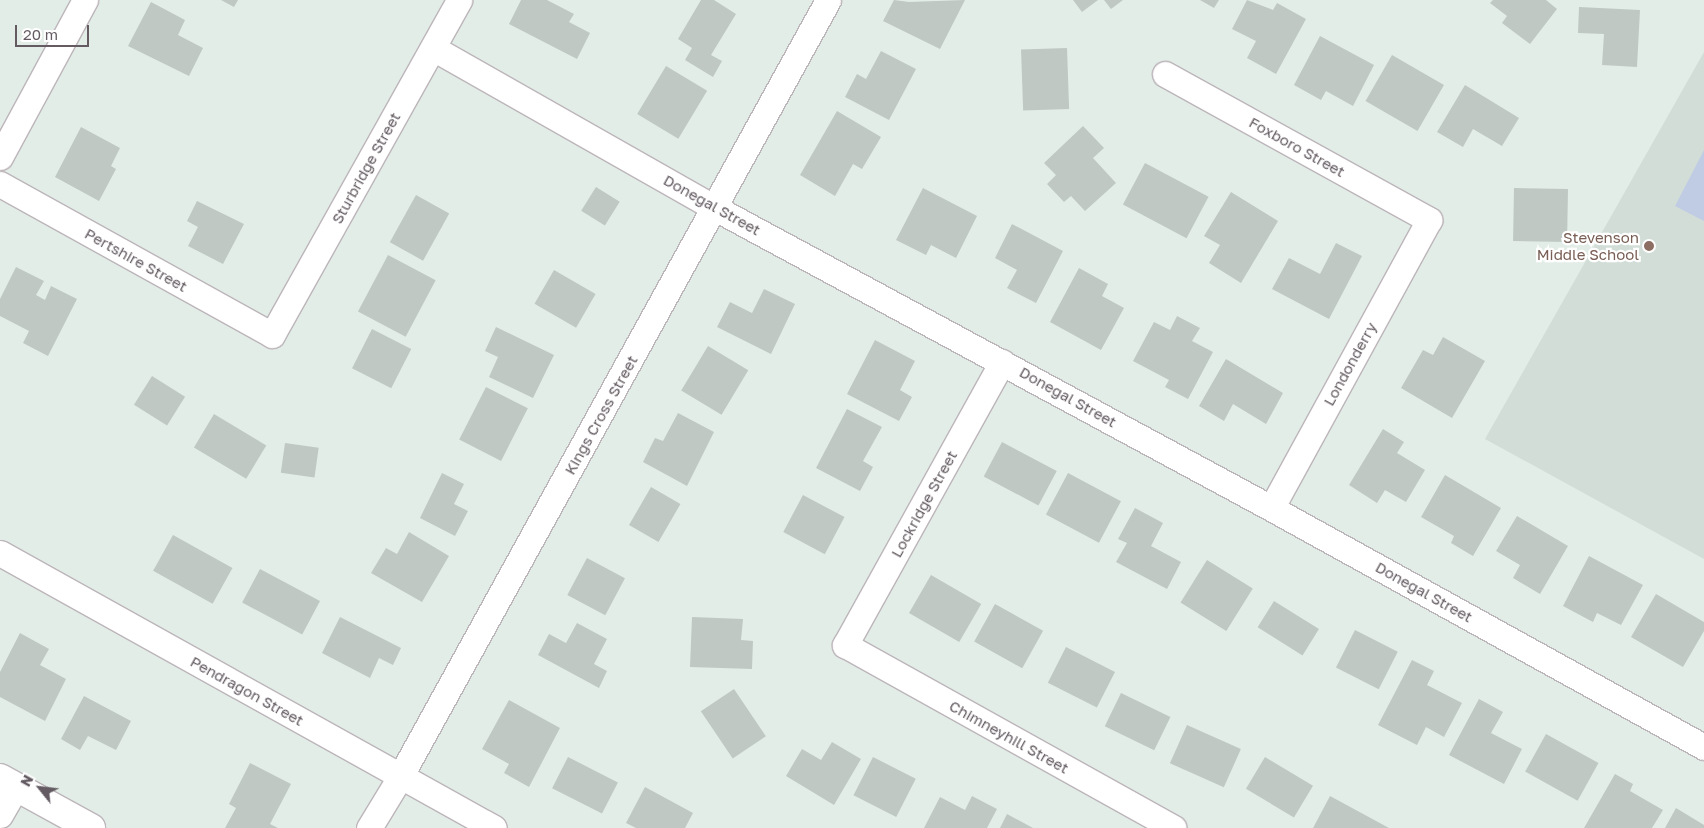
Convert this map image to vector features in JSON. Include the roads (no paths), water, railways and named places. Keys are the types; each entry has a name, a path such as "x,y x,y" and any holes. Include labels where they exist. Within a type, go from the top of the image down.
{"street":[{"path":"0,157 85,0"},
{"name":"Sturbridge Street","path":"272,335 459,0"},
{"name":"Kings Cross Street","path":"369,828 400,777 716,208 828,0"},
{"name":"Donegal Street","path":"433,48 716,208 1271,508 1704,747"},
{"name":"Foxboro Street","path":"1165,74 1429,220"},
{"name":"Pertshire Street","path":"0,184 272,335"},
{"name":"Londonderry","path":"1271,508 1429,220"},
{"name":"Lockridge Street","path":"845,646 1002,362"},
{"name":"Pendragon Street","path":"0,553 494,828"},
{"name":"Chimneyhill Street","path":"845,646 1174,828"},
{"path":"0,815 8,782 91,828"}],"place":[{"name":"Stevenson Middle School","path":"1649,246"}]}
